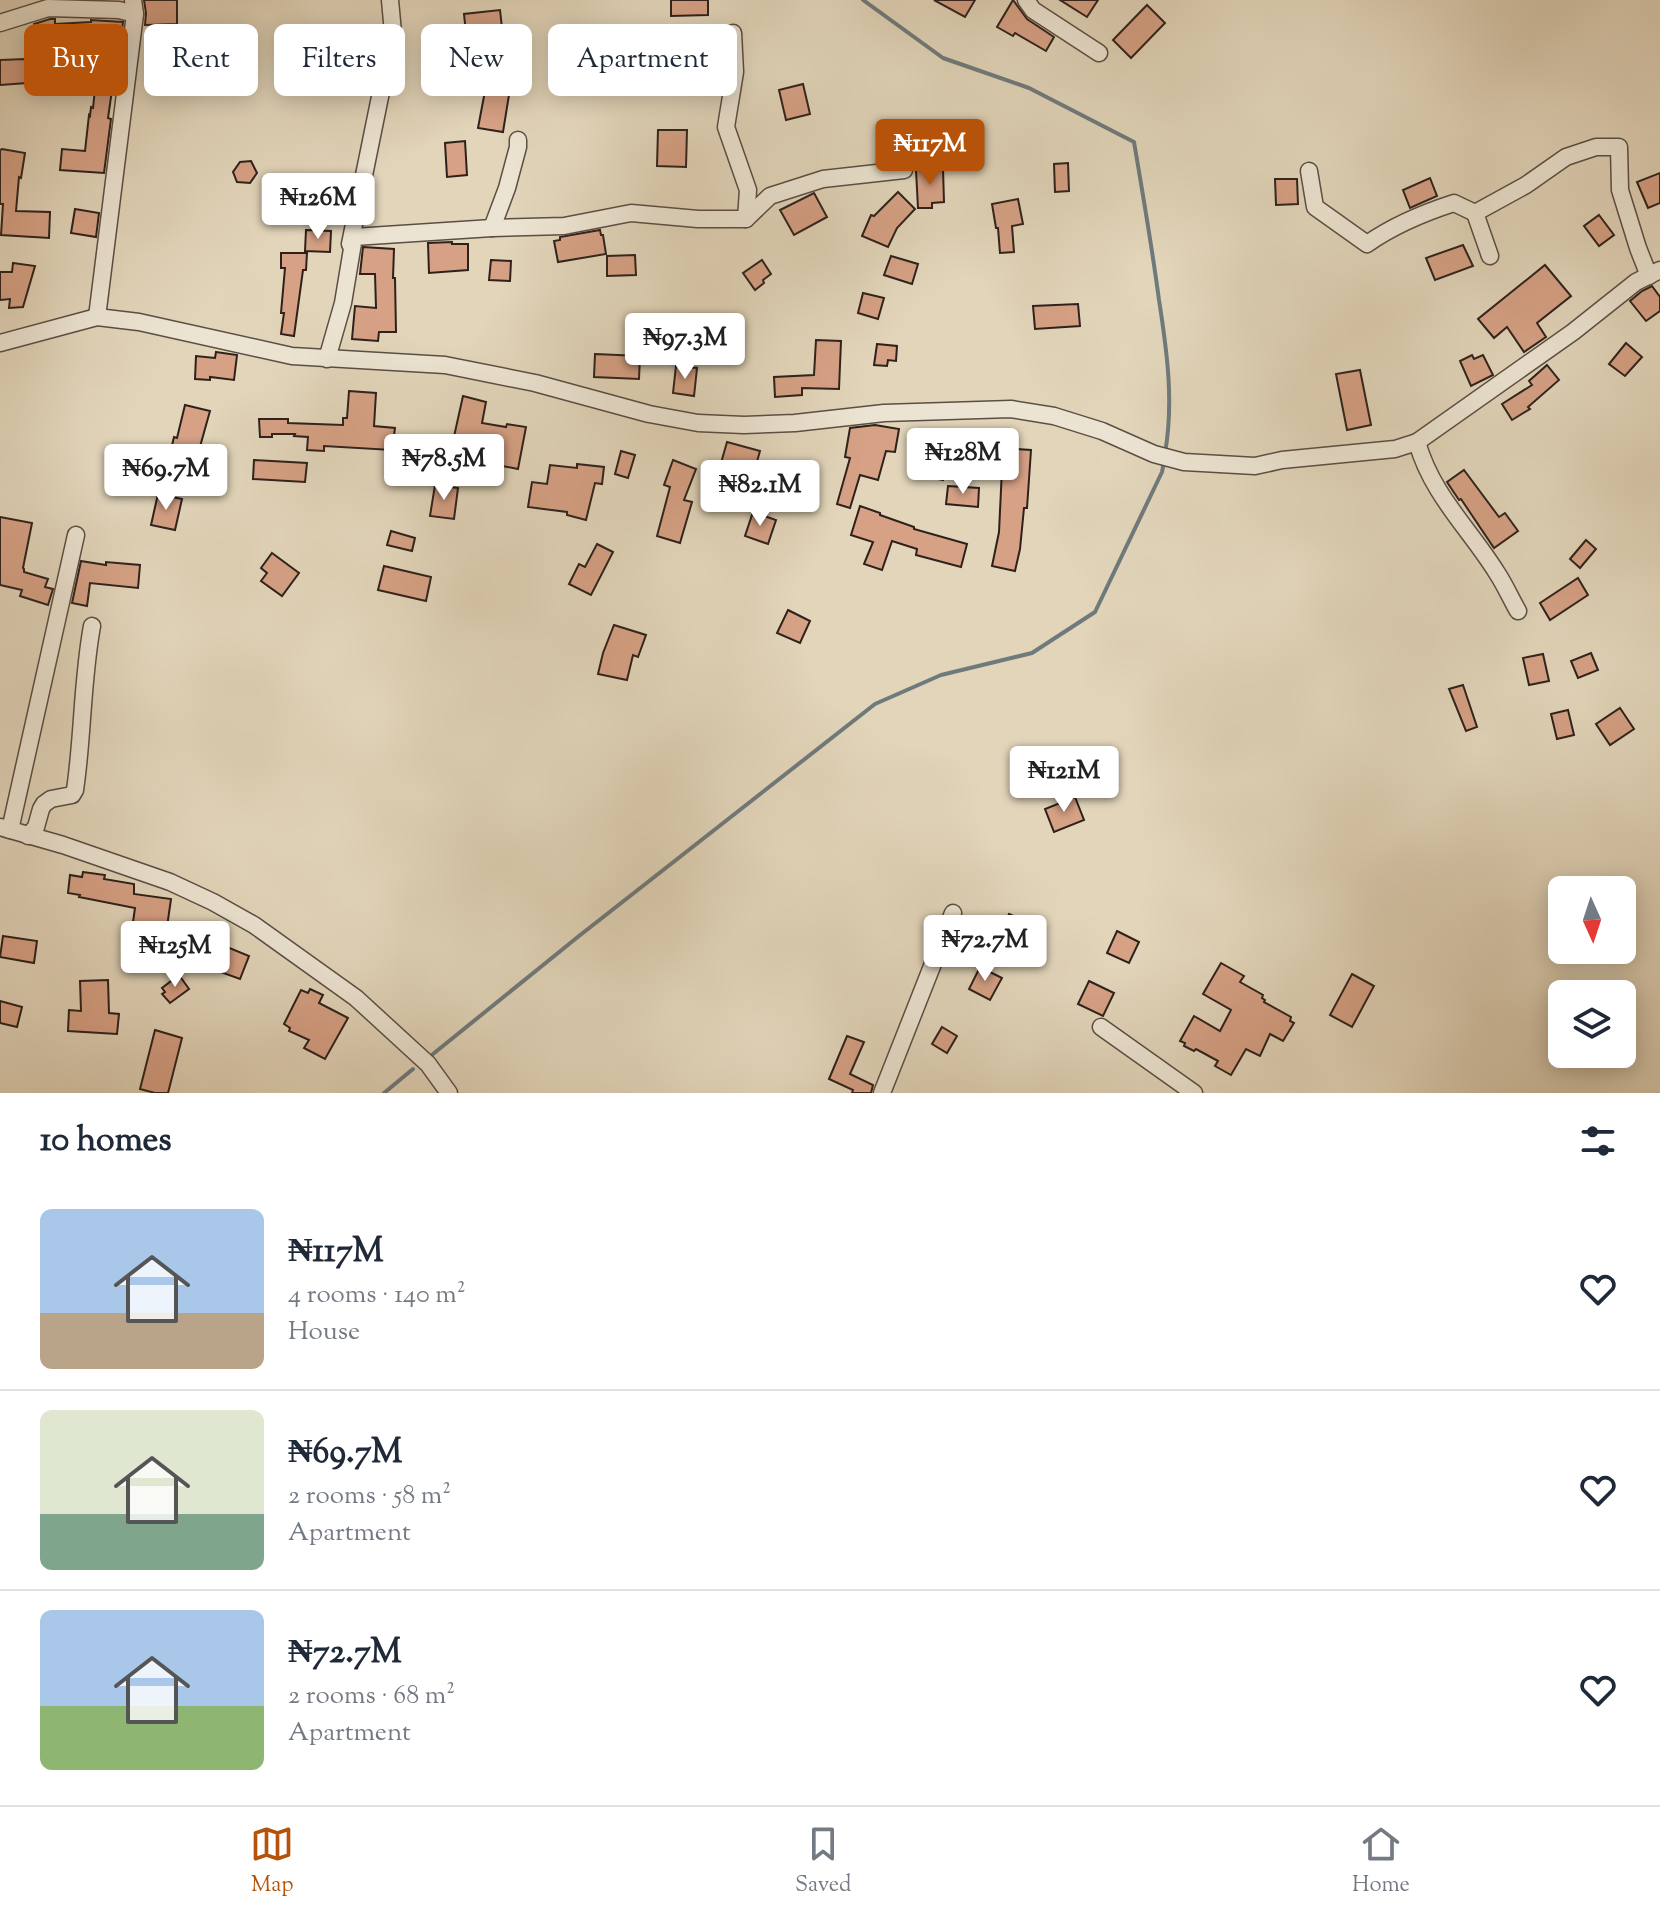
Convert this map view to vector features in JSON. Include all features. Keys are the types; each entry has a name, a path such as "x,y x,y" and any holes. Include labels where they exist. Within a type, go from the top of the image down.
{"street":[{"path":"327,359 393,33 390,0"},
{"path":"1026,0 1033,10 1099,53"},
{"path":"0,23 48,8 119,10 134,7 97,317"},
{"path":"731,96 726,127 748,190 746,219"},
{"path":"492,228 507,188 518,140"},
{"path":"0,343 97,317 139,322 292,356 445,365 535,383 649,414 698,423 756,425 884,413 1011,409 1066,419 1157,455 1184,462 1255,466 1282,460 1395,449 1417,442 1573,332 1636,282 1654,273 1638,248 1620,190 1619,147 1596,147 1566,157 1526,185 1475,213"},
{"path":"327,359 343,303 354,237 564,226 631,213 698,219 746,219 770,196 823,179 904,170"},
{"path":"1309,171 1315,207 1367,244 1387,229 1424,212 1454,203 1475,213 1490,256"},
{"path":"1417,442 1422,461 1442,497 1497,572 1518,611"},
{"path":"76,535 5,828 170,882 254,925 367,1008 428,1064 449,1093"},
{"path":"28,836 36,827 44,804 51,799 72,795 75,790 82,741 86,659 92,626"},
{"path":"882,1093 953,913"},
{"path":"1101,1027 1194,1093"}],"building":[{"path":"144,0 177,0 177,24 145,24"},
{"path":"671,0 708,0 708,15 671,16"},
{"path":"934,0 975,0 965,17"},
{"path":"1013,0 1027,19 1054,37 1046,51 1015,33 1013,36 997,27"},
{"path":"1060,0 1098,0 1087,17"},
{"path":"1147,5 1165,23 1131,58 1113,40"},
{"path":"500,10 502,24 465,24 464,14"},
{"path":"50,19 55,19 55,24 34,24"},
{"path":"91,20 123,24 55,24"},
{"path":"24,59 24,83 0,85 0,60"},
{"path":"803,84 810,114 786,120 779,90"},
{"path":"94,96 111,96 104,173 60,170 62,149 85,151 89,115"},
{"path":"484,96 509,96 503,132 478,128"},
{"path":"658,130 687,130 686,167 657,166"},
{"path":"465,141 467,175 447,177 445,143"},
{"path":"2,149 25,153 16,211 50,212 49,238 1,235"},
{"path":"251,161 257,173 250,183 237,182 233,172 240,162"},
{"path":"1068,163 1069,191 1055,192 1054,164"},
{"path":"943,169 944,202 932,203 932,208 918,208 916,170"},
{"path":"1660,173 1660,203 1648,208 1637,182"},
{"path":"1430,178 1437,196 1410,208 1403,190"},
{"path":"1275,179 1297,179 1298,204 1276,205"},
{"path":"898,192 915,209 897,228 888,247 862,236 871,215 874,216"},
{"path":"814,193 827,217 794,235 780,210"},
{"path":"1018,199 1023,224 1012,226 1014,252 1000,253 992,204"},
{"path":"75,209 99,213 96,237 71,233"},
{"path":"1599,215 1614,235 1599,246 1584,226"},
{"path":"306,230 331,231 330,252 305,251"},
{"path":"600,230 606,254 558,262 554,241 560,240 560,237"},
{"path":"428,243 468,244 468,270 429,273"},
{"path":"1463,245 1473,266 1435,280 1426,258"},
{"path":"363,247 394,249 396,332 379,332 378,341 352,339 355,306 376,308 375,274 360,274"},
{"path":"281,253 307,253 294,336 281,334 285,268 281,268"},
{"path":"635,255 636,275 607,276 607,256"},
{"path":"891,256 918,264 912,284 884,275"},
{"path":"491,260 511,261 510,281 489,280"},
{"path":"762,260 771,274 755,290 743,273"},
{"path":"13,263 35,266 23,307 9,308 10,299 0,300 0,272 12,272"},
{"path":"1545,265 1571,296 1537,323 1546,337 1524,352 1507,327 1494,338 1478,319"},
{"path":"1652,286 1660,297 1660,311 1646,321 1630,301"},
{"path":"863,293 884,298 878,319 858,313"},
{"path":"1078,304 1080,326 1035,329 1033,306"},
{"path":"816,340 841,341 839,389 802,388 802,395 775,397 774,377 814,375"},
{"path":"1626,343 1642,357 1625,376 1609,364"},
{"path":"877,344 897,346 896,361 888,360 887,366 874,365"},
{"path":"216,352 237,355 234,380 195,379 196,356 215,358"},
{"path":"595,354 640,356 639,379 594,377"},
{"path":"1472,355 1474,359 1483,355 1493,375 1471,386 1460,361"},
{"path":"1547,365 1559,380 1528,407 1530,409 1512,420 1502,404 1532,385 1529,381"},
{"path":"676,366 697,368 694,396 673,393"},
{"path":"1360,370 1371,425 1347,430 1336,374"},
{"path":"349,391 376,393 374,426 395,428 392,450 324,446 324,451 307,450 308,437 272,434 272,437 260,437 259,419 343,425 343,418 347,418"},
{"path":"463,396 486,402 482,423 526,427 518,469 487,463 489,450 453,441"},
{"path":"185,405 210,411 194,468 168,462"},
{"path":"875,425 899,429 895,452 886,451 878,480 860,475 850,508 837,504 850,458 845,457 850,428"},
{"path":"970,432 990,432 990,454 970,454"},
{"path":"727,442 760,451 754,472 721,463"},
{"path":"1003,448 1031,450 1027,508 1024,508 1015,571 992,566 999,532"},
{"path":"621,451 635,455 628,478 615,474"},
{"path":"920,451 948,457 943,480 915,474"},
{"path":"254,460 307,463 305,482 253,479"},
{"path":"673,460 696,469 684,500 692,502 680,543 657,536 670,487 664,485"},
{"path":"577,464 604,467 602,484 595,483 586,520 567,515 567,512 528,507 532,482 547,484 550,465 577,468"},
{"path":"1464,470 1499,517 1505,513 1518,531 1494,548 1447,482"},
{"path":"435,485 458,488 454,519 430,516"},
{"path":"948,486 979,488 978,507 946,504"},
{"path":"158,494 182,499 175,530 151,525"},
{"path":"860,506 914,529 967,544 961,567 916,555 917,549 892,541 882,570 864,564 873,542 851,535"},
{"path":"753,512 776,520 768,544 745,536"},
{"path":"0,517 32,523 23,568 24,572 48,579 45,587 53,589 48,605 20,596 22,590 0,585"},
{"path":"391,531 415,538 412,551 387,545"},
{"path":"1586,540 1596,549 1580,568 1570,559"},
{"path":"597,544 613,552 591,595 569,584 579,564 585,567"},
{"path":"272,553 299,573 282,596 261,581 267,573 261,568"},
{"path":"81,561 140,565 138,588 90,583 87,606 72,603"},
{"path":"384,566 431,577 426,601 378,590"},
{"path":"1578,578 1588,595 1550,620 1540,603"},
{"path":"788,610 810,621 800,643 777,633"},
{"path":"614,625 646,635 638,657 633,655 627,680 598,674"},
{"path":"1591,653 1598,670 1578,678 1571,661"},
{"path":"1543,654 1549,681 1529,685 1523,658"},
{"path":"1463,685 1477,727 1466,731 1449,689"},
{"path":"1620,708 1634,729 1610,745 1596,724"},
{"path":"1568,710 1574,735 1557,739 1551,714"},
{"path":"1075,797 1084,820 1054,832 1045,809"},
{"path":"83,872 134,884 134,894 171,899 166,934 132,929 135,908 68,893 70,875 82,877"},
{"path":"1009,914 1031,924 1025,936 1014,931 1010,941 998,936"},
{"path":"209,928 226,935 222,945 249,956 240,979 215,970 217,964 203,958"},
{"path":"1117,931 1139,942 1129,963 1107,953"},
{"path":"3,936 37,941 34,963 0,957"},
{"path":"1221,963 1244,976 1240,982 1263,995 1264,1002 1291,1017 1290,1021 1294,1023 1283,1041 1270,1034 1260,1056 1246,1049 1231,1075 1215,1066 1218,1061 1184,1046 1185,1043 1180,1041 1194,1016 1220,1031 1231,1010 1203,994"},
{"path":"980,967 1002,978 990,1000 969,989"},
{"path":"1352,974 1374,986 1352,1027 1330,1015"},
{"path":"179,975 189,989 170,1003 162,994 165,992 162,988"},
{"path":"108,980 109,1013 119,1014 117,1034 68,1031 69,1010 81,1011 80,981"},
{"path":"1089,981 1114,993 1103,1016 1078,1004"},
{"path":"310,989 323,995 319,1003 348,1018 325,1059 304,1048 309,1040 289,1031 290,1028 284,1024 301,990 308,993"},
{"path":"0,1001 22,1007 17,1027 0,1023"},
{"path":"942,1027 957,1036 947,1053 932,1044"},
{"path":"155,1030 182,1038 168,1093 140,1089"},
{"path":"847,1036 864,1042 850,1074 873,1085 871,1093 852,1093 853,1090 829,1079"}],"waterway":[{"path":"863,0 943,58 1029,88 1134,142 1167,357 1169,415 1165,453"},
{"path":"433,1054 875,704 941,675 1032,653 1095,612 1164,462"},
{"path":"384,1093 413,1069"}]}
